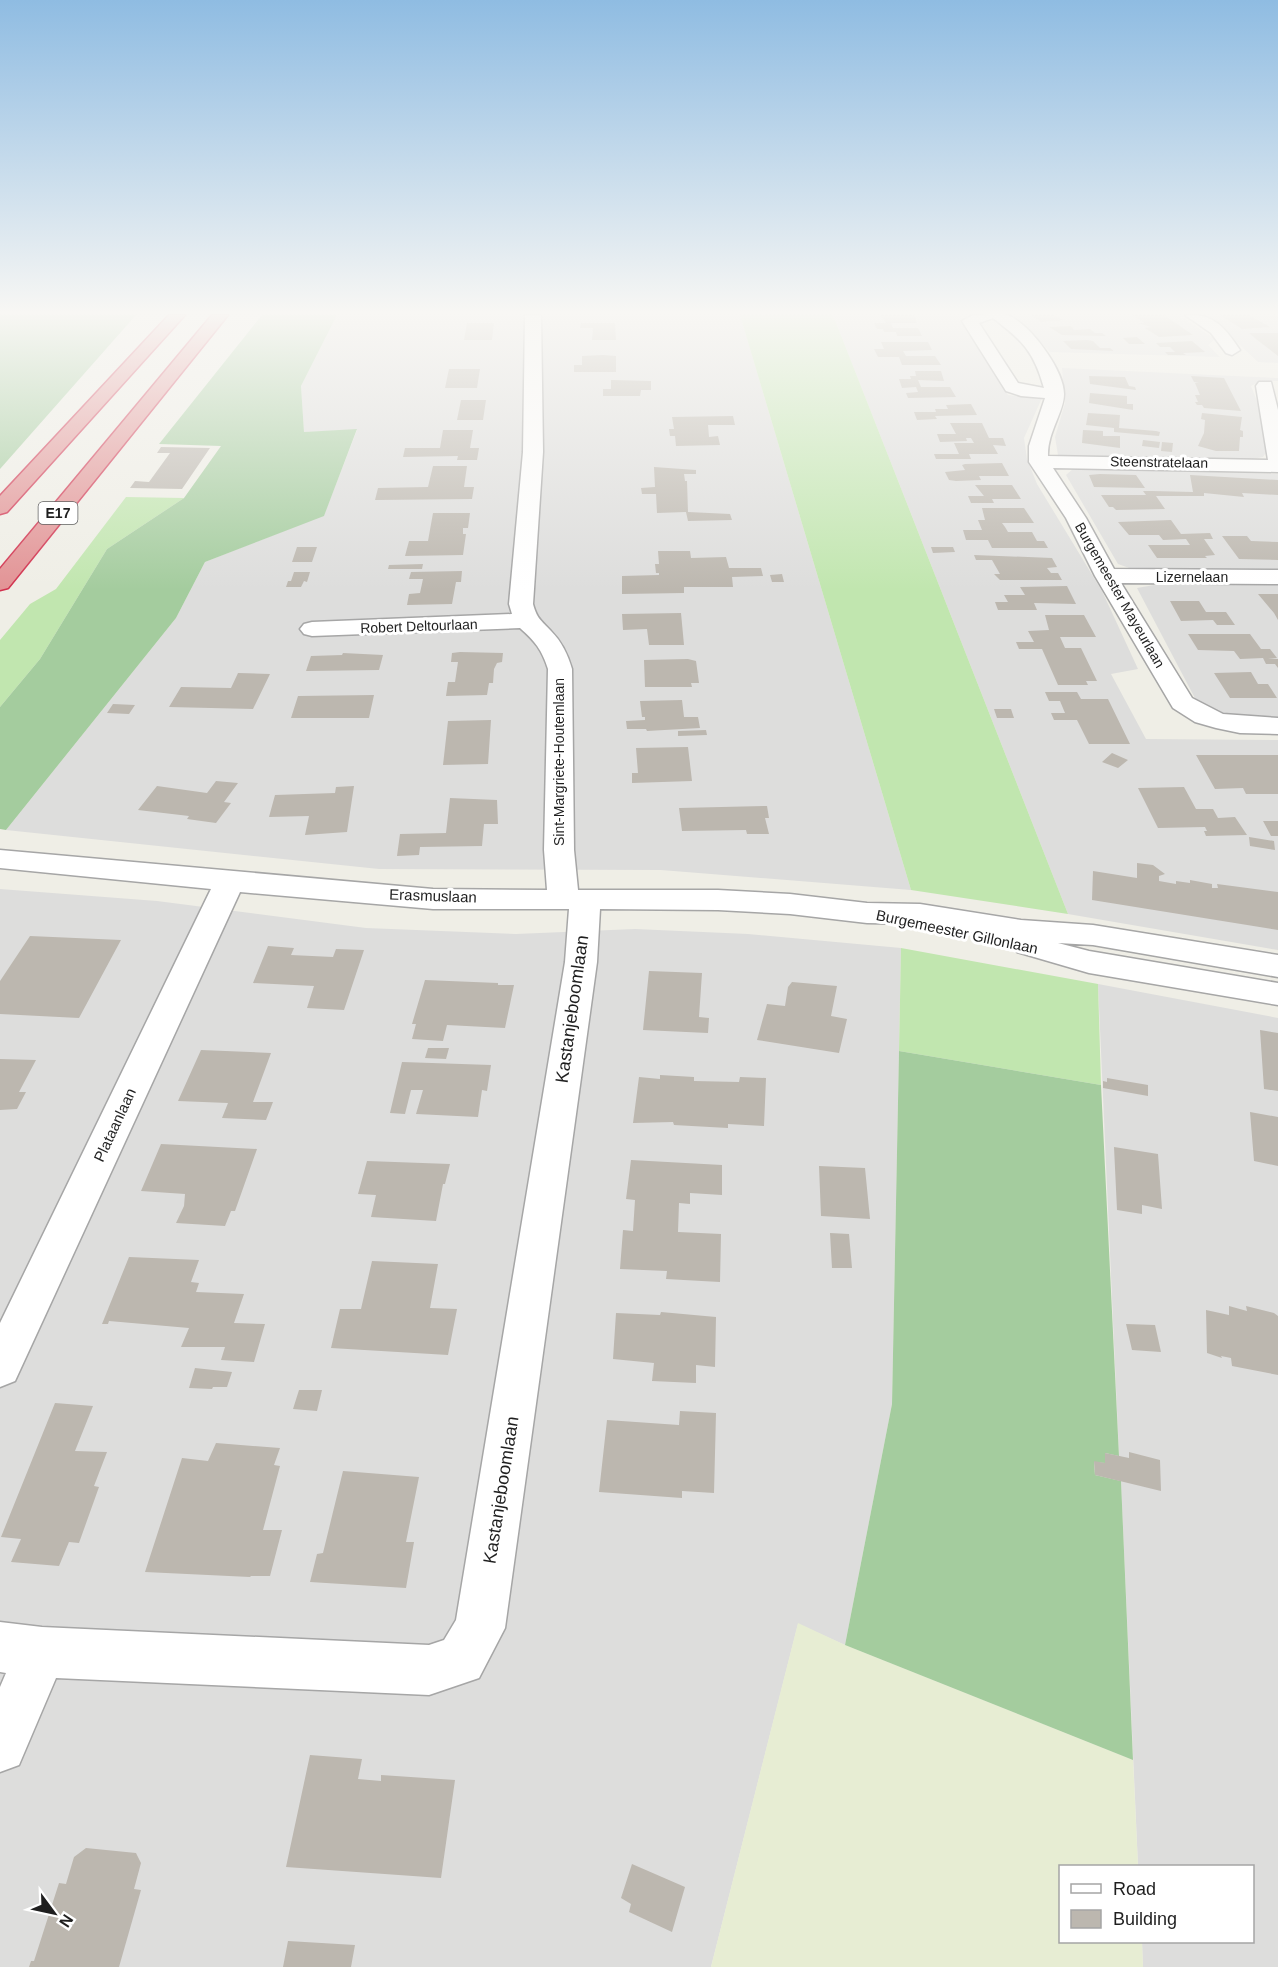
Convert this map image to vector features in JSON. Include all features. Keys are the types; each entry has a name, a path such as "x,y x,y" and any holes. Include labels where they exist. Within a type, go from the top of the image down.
{"highway":[{"path":"0,508 93,407"},
{"name":"E17","path":"0,583 145,407"}],"street":[{"path":"526,621 521,604 533,452 533,407"},
{"path":"1040,462 1038,446 1051,407"},
{"path":"1268,407 1278,465"},
{"name":"Steenstratelaan","path":"1040,462 1278,465"},
{"name":"Burgemeester Mayeurlaan","path":"1040,462 1076,518 1106,576 1182,703 1191,711 1211,720 1234,725 1278,726"},
{"name":"Lizernelaan","path":"1106,576 1278,577"},
{"name":"Robert Deltourlaan","path":"312,629 526,621"},
{"name":"Sint-Margriete-Houtemlaan","path":"526,621 544,637 555,652 560,669 559,850 574,898"},
{"name":"Erasmuslaan","path":"0,859 434,899 718,900 790,904 867,914"},
{"name":"Plataanlaan","path":"0,1368 230,882"},
{"name":"Kastanjeboomlaan","path":"21,1649 429,1670 461,1660 480,1628 583,946 574,898"},
{"name":"Burgemeester Gillonlaan","path":"867,914 920,914 1021,930 1093,935 1278,966"},
{"name":"Burgemeester Gillonlaan","path":"867,914 922,927 1023,944 1089,962 1278,994"},
{"path":"0,1746 21,1649"}],"shaded area":[{"path":"302,407 767,407 911,890 661,870 379,869 6,830 176,618 205,562 324,515 357,430 304,432"},
{"path":"869,407 1038,407 1024,438 1027,459 1037,484 1102,591 1138,669 1111,674 1146,739 1278,740 1278,950 1068,914"},
{"path":"1064,407 1259,407 1263,416 1267,451 1263,457 1241,461 1078,458 1058,455 1055,437"},
{"path":"1074,468 1278,474 1278,574 1132,569 1118,564 1066,475"},
{"path":"1154,585 1278,585 1278,719 1219,714 1197,702 1137,588"},
{"path":"0,889 157,901 366,928 516,934 635,929 748,934 901,948 892,1404 845,1645 798,1624 711,1967 0,1967"},
{"path":"1098,984 1278,1018 1278,1967 1143,1967 1142,1943 1254,1943 1254,1865 1138,1865 1121,1481 1095,1475 1094,1461 1105,1453 1119,1455"}],"green space":[{"path":"0,407 55,407 0,469"},
{"path":"189,407 302,407 304,432 357,429 324,516 205,562 176,618 6,830 0,829 0,707 40,659 107,549 184,498 221,446 159,444"},
{"path":"767,407 869,407 1068,914 911,890"},
{"path":"126,497 184,498 107,549 40,659 0,707 0,640 30,604 56,589"},
{"path":"901,948 1098,984 1101,1085 899,1051"},
{"path":"899,1051 1101,1085 1119,1456 1105,1453 1105,1463 1094,1462 1095,1475 1121,1481 1133,1760 845,1645 892,1404"},
{"path":"798,1623 845,1645 1133,1760 1138,1865 1059,1865 1059,1943 1142,1943 1143,1967 711,1967"}],"building":[{"path":"460,407 485,407 483,420 457,420"},
{"path":"947,407 973,407 977,415 935,416 937,419 917,420 914,412 936,412 935,409 948,409"},
{"path":"1113,407 1133,407 1133,410"},
{"path":"1239,407 1241,411 1204,408"},
{"path":"1088,413 1120,415 1119,428 1156,431 1160,432 1159,436 1114,432 1114,428 1086,425"},
{"path":"1202,413 1242,417 1240,430 1243,431 1243,437 1240,437 1239,451 1216,451 1198,446 1204,433 1205,420 1201,419"},
{"path":"733,416 735,425 708,425 709,437 718,436 720,445 676,446 675,436 670,436 669,429 674,429 672,417"},
{"path":"950,423 982,423 989,438 1003,438 1006,446 993,445 998,454 969,454 971,459 936,459 934,454 959,454 954,443 974,443 971,438 966,438 967,441 940,442 937,434 956,434"},
{"path":"443,430 473,430 470,448 479,448 477,460 457,460 458,456 403,457 405,448 440,448"},
{"path":"1083,430 1103,431 1103,436 1120,436 1120,448 1082,443"},
{"path":"1143,440 1160,442 1159,448 1142,446"},
{"path":"1162,442 1173,443 1172,452 1161,451"},
{"path":"161,447 210,448 182,489 130,488 135,481 149,482 170,453 157,453"},
{"path":"1002,463 1009,476 979,476 981,480 956,481 949,480 945,472 965,470 962,465 965,464"},
{"path":"433,466 467,466 464,487 474,487 472,499 375,500 378,488 428,487"},
{"path":"654,467 696,470 696,474 684,474 685,481 687,481 688,512 730,514 732,520 688,521 686,512 657,513 656,494 642,494 641,488 655,487"},
{"path":"1089,475 1136,475 1145,488 1094,487"},
{"path":"1190,475 1278,480 1278,495 1242,493 1244,497 1204,493 1204,496 1156,496 1165,509 1116,510 1109,507 1101,495 1146,495 1143,491 1193,492"},
{"path":"975,485 1012,485 1021,499 992,499 994,503 971,503 968,496 984,496"},
{"path":"982,508 1024,508 1034,523 1002,523 1008,532 1032,532 1037,541 1044,541 1048,548 992,548 988,540 966,540 963,530 982,530 978,520 985,520"},
{"path":"433,513 470,513 468,528 463,528 463,534 466,534 463,555 405,556 409,541 428,541"},
{"path":"1171,520 1181,534 1210,533 1213,539 1204,539 1215,555 1205,556 1207,558 1157,558 1148,545 1190,545 1186,539 1163,540 1159,535 1129,535 1118,522"},
{"path":"1222,536 1247,536 1251,541 1278,542 1278,560 1239,559"},
{"path":"297,547 317,547 312,562 292,562"},
{"path":"931,547 953,547 955,552 933,553"},
{"path":"658,551 690,551 691,558 726,557 729,568 761,568 763,576 732,577 733,587 684,587 684,593 622,594 622,576 659,575 656,573 655,564 659,564"},
{"path":"974,555 1052,558 1057,567 1047,568 1051,573 1058,573 1062,580 1000,580 994,574 1000,574 992,560 976,560"},
{"path":"423,564 422,569 388,569 389,565"},
{"path":"462,571 461,582 456,582 452,604 407,605 409,594 420,593 423,579 409,579 411,572"},
{"path":"294,572 310,572 307,582 304,581 301,587 286,587 288,581 291,581"},
{"path":"782,574 784,582 772,582 770,575"},
{"path":"1067,586 1076,604 1034,603 1037,610 998,610 995,602 1008,602 1004,595 1025,595 1020,587"},
{"path":"1258,594 1278,594 1278,620 1274,613"},
{"path":"1170,601 1199,601 1206,612 1226,612 1235,625 1217,625 1213,620 1181,621"},
{"path":"681,613 684,645 649,645 647,629 623,630 622,614"},
{"path":"1045,615 1084,615 1096,637 1060,637 1065,648 1081,648 1097,681 1086,681 1088,685 1058,685 1042,649 1019,649 1016,642 1034,642 1028,631 1049,630"},
{"path":"1188,634 1250,634 1261,649 1270,649 1277,658 1268,659 1278,659 1278,668 1275,664 1266,664 1263,658 1240,659 1234,651 1198,650"},
{"path":"343,653 383,655 379,670 306,671 311,656 342,655"},
{"path":"452,653 503,653 502,662 497,663 494,669 493,683 489,683 487,695 446,696 448,682 455,682 458,662 451,662"},
{"path":"688,659 696,661 699,683 691,683 692,687 645,687 644,660"},
{"path":"1251,672 1258,684 1268,684 1277,698 1230,698 1214,673"},
{"path":"238,673 270,674 253,709 169,707 181,687 231,688"},
{"path":"1045,692 1077,692 1081,699 1108,699 1130,744 1089,744 1077,720 1054,720 1051,713 1065,713 1060,701 1049,701"},
{"path":"374,695 369,718 291,718 298,696"},
{"path":"682,700 684,717 698,717 700,728 647,731 646,729 627,729 626,721 645,720 645,717 642,717 640,701"},
{"path":"113,704 135,705 129,714 107,713"},
{"path":"994,709 1011,709 1014,718 997,718"},
{"path":"491,720 488,764 443,765 448,721"},
{"path":"706,730 707,735 678,736 678,731"},
{"path":"688,747 692,781 632,783 632,773 638,773 636,748"},
{"path":"1112,753 1128,760 1118,768 1102,762"},
{"path":"1196,755 1278,755 1278,794 1246,794 1243,788 1215,789"},
{"path":"216,781 238,783 224,802 231,803 216,823 187,819 189,816 138,810 157,786 207,793"},
{"path":"354,786 347,832 305,835 309,816 269,817 275,795 335,793 336,787"},
{"path":"1184,787 1196,809 1213,809 1218,818 1235,817 1247,835 1206,836 1205,827 1158,828 1138,788"},
{"path":"450,798 497,800 498,824 484,824 482,846 420,847 419,855 397,856 400,834 446,833"},
{"path":"767,806 769,818 765,818 769,834 747,834 746,830 682,831 679,808"},
{"path":"1263,821 1278,821 1278,836 1271,836"},
{"path":"1249,837 1274,841 1275,850 1250,846"},
{"path":"1137,863 1153,865 1165,874 1159,876 1159,881 1176,884 1176,881 1190,883 1190,880 1212,884 1212,888 1218,888 1217,884 1278,892 1278,930 1092,900 1093,871 1137,878"},
{"path":"30,936 121,940 79,1018 0,1014 0,981"},
{"path":"268,946 294,948 291,955 333,957 336,949 364,950 344,1010 307,1008 314,986 253,983"},
{"path":"649,971 702,973 699,1017 709,1018 708,1033 643,1030"},
{"path":"425,980 514,985 505,1028 447,1025 443,1041 412,1039 416,1024 412,1024"},
{"path":"792,982 837,986 831,1016 847,1019 839,1053 757,1040 767,1004 785,1006 788,987"},
{"path":"1260,1030 1278,1033 1278,1091 1264,1089"},
{"path":"428,1048 449,1048 446,1059 425,1058"},
{"path":"201,1050 271,1053 253,1102 273,1102 266,1120 222,1118 228,1103 178,1101"},
{"path":"0,1059 36,1060 19,1092 26,1092 17,1109 0,1110"},
{"path":"402,1062 491,1065 487,1091 482,1090 478,1117 416,1114 423,1090 411,1090 405,1114 390,1113"},
{"path":"660,1075 694,1077 694,1081 739,1082 740,1077 766,1078 764,1126 728,1124 728,1128 674,1125 673,1122 633,1123 639,1077 660,1079"},
{"path":"1107,1078 1148,1085 1148,1096 1103,1088 1103,1081 1107,1082"},
{"path":"1250,1112 1278,1117 1278,1166 1254,1161"},
{"path":"161,1144 257,1149 235,1211 231,1211 225,1226 176,1223 184,1206 185,1194 141,1191"},
{"path":"1114,1147 1158,1154 1162,1209 1142,1205 1142,1214 1117,1210"},
{"path":"631,1160 722,1165 722,1195 690,1193 690,1204 679,1203 678,1232 721,1234 720,1282 666,1279 667,1271 620,1269 623,1230 633,1231 635,1200 626,1199"},
{"path":"367,1161 450,1164 445,1184 443,1184 436,1221 371,1217 376,1195 358,1194"},
{"path":"819,1166 865,1168 870,1219 821,1216"},
{"path":"830,1233 849,1234 852,1268 832,1268"},
{"path":"129,1257 199,1260 191,1282 199,1283 196,1292 244,1294 234,1323 265,1324 254,1362 221,1360 225,1347 181,1347 189,1328 109,1321 108,1324 102,1324"},
{"path":"372,1261 438,1264 430,1308 457,1309 448,1355 331,1348 340,1309 361,1309"},
{"path":"1229,1306 1247,1311 1246,1306 1278,1316 1278,1375 1232,1366 1231,1358 1221,1356 1222,1358 1207,1353 1206,1310 1229,1315"},
{"path":"661,1312 716,1317 715,1367 696,1365 696,1383 652,1381 654,1363 613,1359 616,1313 660,1315"},
{"path":"1126,1324 1155,1325 1161,1352 1132,1350"},
{"path":"195,1368 232,1372 227,1387 189,1388"},
{"path":"299,1390 322,1390 317,1411 293,1409"},
{"path":"55,1403 93,1406 75,1451 107,1452 94,1486 99,1487 79,1543 69,1542 59,1566 11,1562 21,1539 1,1537"},
{"path":"680,1411 716,1413 714,1493 682,1491 682,1498 599,1492 607,1420 679,1425"},
{"path":"216,1443 280,1448 274,1465 280,1466 263,1530 282,1530 270,1576 145,1572 182,1458 208,1461"},
{"path":"1129,1452 1160,1460 1161,1491 1095,1475 1094,1461 1105,1463 1105,1453 1129,1458"},
{"path":"343,1471 419,1477 406,1542 414,1542 406,1588 310,1582 317,1554 323,1553"},
{"path":"310,1755 362,1759 358,1779 381,1781 381,1775 455,1780 441,1878 286,1867"},
{"path":"86,1848 136,1853 141,1863 134,1889 141,1890 119,1967 29,1967 31,1961 34,1961 59,1883 66,1884 74,1857"},
{"path":"632,1864 685,1887 672,1932 629,1912 631,1904 621,1898"},
{"path":"288,1941 355,1945 351,1967 283,1967"}]}
